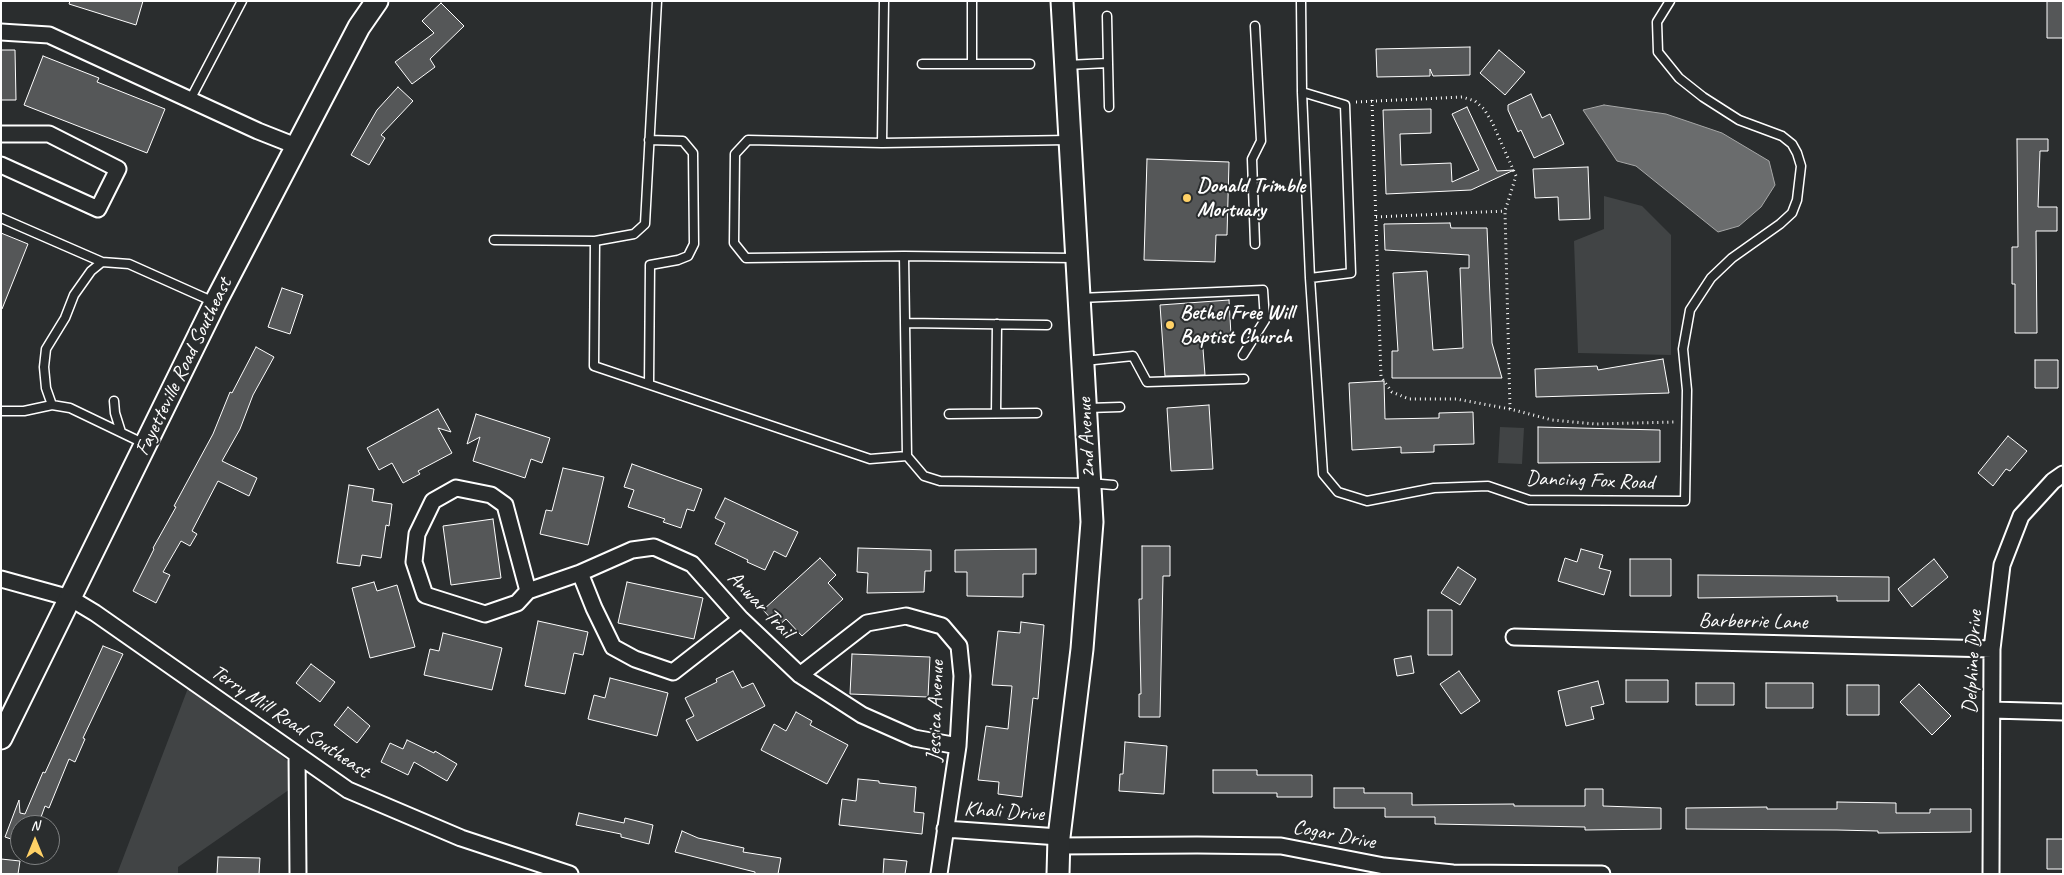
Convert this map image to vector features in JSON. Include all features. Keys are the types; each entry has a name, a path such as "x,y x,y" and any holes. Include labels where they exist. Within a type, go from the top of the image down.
{"street":[{"name":"Fayetteville Road Southeast","path":"1,738 215,303 359,27 377,1"},
{"name":"2nd Avenue","path":"1058,874 1058,841 1082,649 1092,522 1062,1"},
{"path":"1,32 49,35 296,146"},
{"path":"1,134 50,134 118,169 98,209 1,165"},
{"name":"Delphine Drive","path":"1991,874 1992,649 2002,566 2021,516 2053,481 2063,474"},
{"name":"Anwar Trail","path":"528,591 505,505 491,495 456,488 433,501 417,534 414,562 425,595 485,614 517,603 528,591 632,550 654,547 692,564 741,619 800,675 862,715 914,738 958,746"},
{"path":"580,572 594,608 613,646 635,659 673,672 741,619"},
{"name":"Terry Mill Road Southeast","path":"1,579 70,598 95,613 348,790 386,808 461,838 570,874"},
{"name":"Jessica Avenue","path":"800,675 867,623 906,616 942,626 959,646 962,676 958,746 938,874"},
{"name":"Barberrie Lane","path":"1514,637 1992,649"},
{"path":"1992,710 2063,712"},
{"path":"297,754 298,874"},
{"name":"Khali Drive","path":"946,829 1058,841"},
{"name":"Cogar Drive","path":"1058,841 1281,846 1384,866 1453,873 1602,874"}],"lane":[{"path":"190,100 242,1"},
{"path":"494,240 595,241 634,234 645,224 657,1"},
{"path":"882,143 884,1"},
{"path":"972,1 972,64"},
{"name":"Dancing Fox Road","path":"1301,1 1302,92 1310,278 1323,474 1338,492 1368,502 1434,488 1488,486 1529,500 1685,501 1685,422"},
{"path":"1670,1 1657,22 1658,52 1679,78 1703,97 1739,120 1782,136 1792,144 1801,166 1797,200 1792,213 1780,224 1732,258 1711,278 1690,310 1683,349 1686,390 1685,422"},
{"path":"1107,16 1109,107"},
{"path":"1254,26 1261,141 1252,159 1254,244"},
{"path":"1066,65 1108,63"},
{"path":"922,64 1030,64"},
{"path":"1302,92 1345,105 1351,273 1310,278"},
{"path":"649,384 650,265 678,260 688,256 694,244 693,153 683,141 650,140"},
{"path":"1071,140 882,143 748,140 735,154 734,243 746,258 904,256 1078,258"},
{"path":"1,218 102,262 129,264 215,303"},
{"path":"595,241 594,366 870,459 907,456"},
{"path":"904,256 907,456 924,476 940,480 1089,483 1113,486"},
{"path":"52,405 46,388 44,367 46,349 65,318 74,295 91,271 102,262"},
{"path":"1080,298 1263,290 1265,320 1243,355"},
{"path":"906,323 1047,325"},
{"path":"996,413 997,324"},
{"path":"1083,361 1133,356 1147,382 1244,379"},
{"path":"114,401 114,413 121,432"},
{"path":"1,411 24,411 52,405 70,408 145,444"},
{"path":"1086,408 1120,407"},
{"path":"949,414 1037,413"}],"path":[{"path":"1345,105 1358,101 1372,100 1462,97 1475,101 1484,108 1516,176 1505,211 1510,409"},
{"path":"1372,100 1381,377 1392,392 1409,400 1456,400 1510,409 1552,420 1586,423 1685,422"},
{"path":"1375,217 1505,211"}],"shaded area":[{"path":"1604,105 1666,114 1722,133 1769,161 1775,185 1761,207 1739,226 1718,232 1636,166 1617,161 1583,110"},
{"path":"1604,196 1642,206 1671,235 1671,355 1578,353 1574,241 1604,229"},
{"path":"1500,427 1524,428 1522,464 1498,463"},
{"path":"193,675 306,778 178,867 178,874 117,874"}],"building":[{"path":"70,1 143,1 136,25 69,4"},
{"path":"2047,1 2063,1 2063,38 2047,38"},
{"path":"441,3 464,26 430,59 435,67 412,84 395,62 434,33 422,21"},
{"path":"1470,47 1470,75 1433,76 1430,69 1430,76 1377,77 1376,49"},
{"path":"1,50 15,50 16,100 1,100"},
{"path":"1499,50 1525,72 1505,95 1480,73"},
{"path":"43,56 99,78 97,82 165,109 147,153 24,105"},
{"path":"398,87 413,101 381,135 385,138 369,165 351,155 377,110"},
{"path":"1531,94 1542,118 1550,114 1564,144 1534,158 1521,130 1518,132 1508,110 1508,105"},
{"path":"1467,107 1497,171 1514,170 1471,190 1386,194 1383,110 1431,109 1431,133 1400,134 1401,165 1451,163 1452,182 1479,170 1452,114"},
{"path":"2017,139 2048,139 2048,151 2040,151 2038,207 2057,207 2057,231 2036,231 2037,333 2015,333 2015,284 2012,284 2012,247 2018,247"},
{"name":"Donald Trimble Mortuary","path":"1147,159 1229,162 1227,235 1216,235 1215,262 1144,260"},
{"path":"1588,167 1590,219 1559,220 1558,197 1535,198 1533,169"},
{"path":"1450,223 1451,228 1487,228 1492,343 1502,378 1392,378 1392,351 1398,351 1393,273 1427,271 1433,350 1463,348 1460,268 1469,268 1469,255 1385,250 1384,224"},
{"path":"1,233 28,244 2,309 1,309"},
{"path":"282,288 303,295 290,334 268,327"},
{"path":"1229,300 1231,335 1202,336 1205,375 1165,376 1160,305"},
{"path":"256,347 274,357 253,395 240,429 222,461 257,478 249,496 218,481 192,531 197,534 190,546 181,541 163,572 170,575 156,603 133,591 153,548 176,507 174,506 213,434 230,392 232,393"},
{"path":"1663,359 1669,393 1536,397 1535,369 1597,366 1598,370"},
{"path":"2035,360 2058,360 2058,388 2035,388"},
{"path":"1384,381 1385,419 1439,418 1439,413 1473,412 1474,444 1434,445 1434,452 1401,453 1401,447 1352,450 1349,383"},
{"path":"1209,405 1213,469 1171,471 1167,408"},
{"path":"438,409 451,432 438,428 452,453 418,471 420,474 403,483 392,463 379,470 367,448"},
{"path":"476,414 550,438 542,463 531,459 525,478 473,461 480,437 467,444"},
{"path":"1538,427 1660,430 1660,462 1538,463"},
{"path":"2008,436 2027,451 2010,471 2006,469 1993,486 1978,473"},
{"path":"632,464 702,489 694,511 687,509 681,528 663,522 665,519 628,507 634,490 624,487"},
{"path":"563,468 604,477 588,545 540,534 546,510 552,511"},
{"path":"349,485 374,489 372,501 392,504 389,526 386,525 381,558 362,555 360,566 337,563"},
{"path":"725,498 798,532 786,557 774,551 765,570 715,544 725,523 715,518"},
{"path":"493,519 501,578 451,585 443,526"},
{"path":"1142,546 1170,546 1170,576 1163,576 1160,717 1139,717 1139,694 1141,694 1139,599 1142,599"},
{"path":"858,548 931,550 931,571 925,571 924,592 867,593 868,573 857,572"},
{"path":"1036,549 1036,574 1023,574 1023,597 967,596 967,572 955,572 955,550"},
{"path":"1581,549 1603,555 1599,568 1611,571 1604,595 1558,581 1565,558 1577,562"},
{"path":"820,558 836,575 828,583 843,599 802,636 786,619 778,626 763,610"},
{"path":"1630,559 1671,559 1671,596 1630,596"},
{"path":"1934,559 1948,577 1912,607 1898,589"},
{"path":"1458,567 1476,579 1460,605 1441,593"},
{"path":"1698,575 1889,577 1889,601 1837,601 1837,596 1698,598"},
{"path":"374,582 377,591 397,585 415,647 370,658 352,588"},
{"path":"627,582 703,598 694,639 618,623"},
{"path":"1428,610 1452,610 1452,655 1428,655"},
{"path":"538,621 588,632 583,655 574,653 565,694 525,686"},
{"path":"1021,622 1044,625 1038,699 1033,698 1022,797 998,794 999,782 978,780 986,726 1008,729 1012,686 992,685 998,631 1020,633"},
{"path":"443,633 502,648 492,690 424,675 430,649 439,651"},
{"path":"103,646 123,654 83,738 85,739 75,762 69,759 49,808 45,806 42,815 13,815 19,800 20,813 25,814 43,772 45,773"},
{"path":"852,654 930,657 928,697 850,694"},
{"path":"1411,656 1414,673 1397,676 1394,659"},
{"path":"311,664 335,682 320,702 296,683"},
{"path":"733,671 742,688 753,683 765,706 697,741 686,720 694,716 685,698 717,682 716,679"},
{"path":"1459,671 1480,701 1461,714 1440,684"},
{"path":"610,678 668,693 657,736 588,719 594,695 605,698"},
{"path":"1626,680 1668,680 1668,702 1626,702"},
{"path":"1598,681 1604,704 1591,707 1594,719 1566,726 1558,691"},
{"path":"1696,683 1734,683 1734,705 1696,705"},
{"path":"1766,683 1813,683 1813,708 1766,708"},
{"path":"1919,684 1951,716 1932,735 1900,702"},
{"path":"1847,685 1879,685 1879,715 1847,715"},
{"path":"348,707 370,726 357,743 334,725"},
{"path":"796,712 812,721 810,725 848,745 827,784 761,750 774,724 786,731"},
{"path":"407,740 434,753 435,751 457,764 447,781 414,762 408,775 381,762 390,743 403,749"},
{"path":"1125,742 1167,746 1164,794 1119,791 1120,774 1123,774"},
{"path":"1213,770 1257,770 1257,775 1312,775 1312,797 1277,797 1277,793 1213,793"},
{"path":"858,779 916,787 914,812 924,813 922,834 839,825 842,799 856,801"},
{"path":"1334,788 1364,788 1364,793 1412,793 1412,805 1514,804 1514,806 1585,806 1585,789 1603,789 1603,806 1661,808 1661,829 1585,830 1585,827 1435,824 1435,817 1385,817 1385,808 1334,808"},
{"path":"1837,802 1896,803 1896,813 1930,813 1930,809 1971,809 1971,832 1878,833 1878,831 1837,830 1686,829 1686,808 1767,807 1767,809 1837,809"},
{"path":"579,813 624,823 625,818 653,825 649,844 621,837 621,834 576,825"},
{"path":"10,824 10,839 5,837"},
{"path":"682,831 698,838 744,848 743,852 781,858 778,874 755,874 755,872 675,852"},
{"path":"2047,839 2063,839 2063,869 2047,869"},
{"path":"218,857 260,858 259,874 217,874"},
{"path":"1,859 10,860 10,865 19,865 18,874 1,874"},
{"path":"884,859 907,861 905,874 883,874"}],"place":[{"name":"Donald Trimble Mortuary","path":"1187,198"},
{"name":"Bethel Free Will Baptist Church","path":"1170,325"}]}
